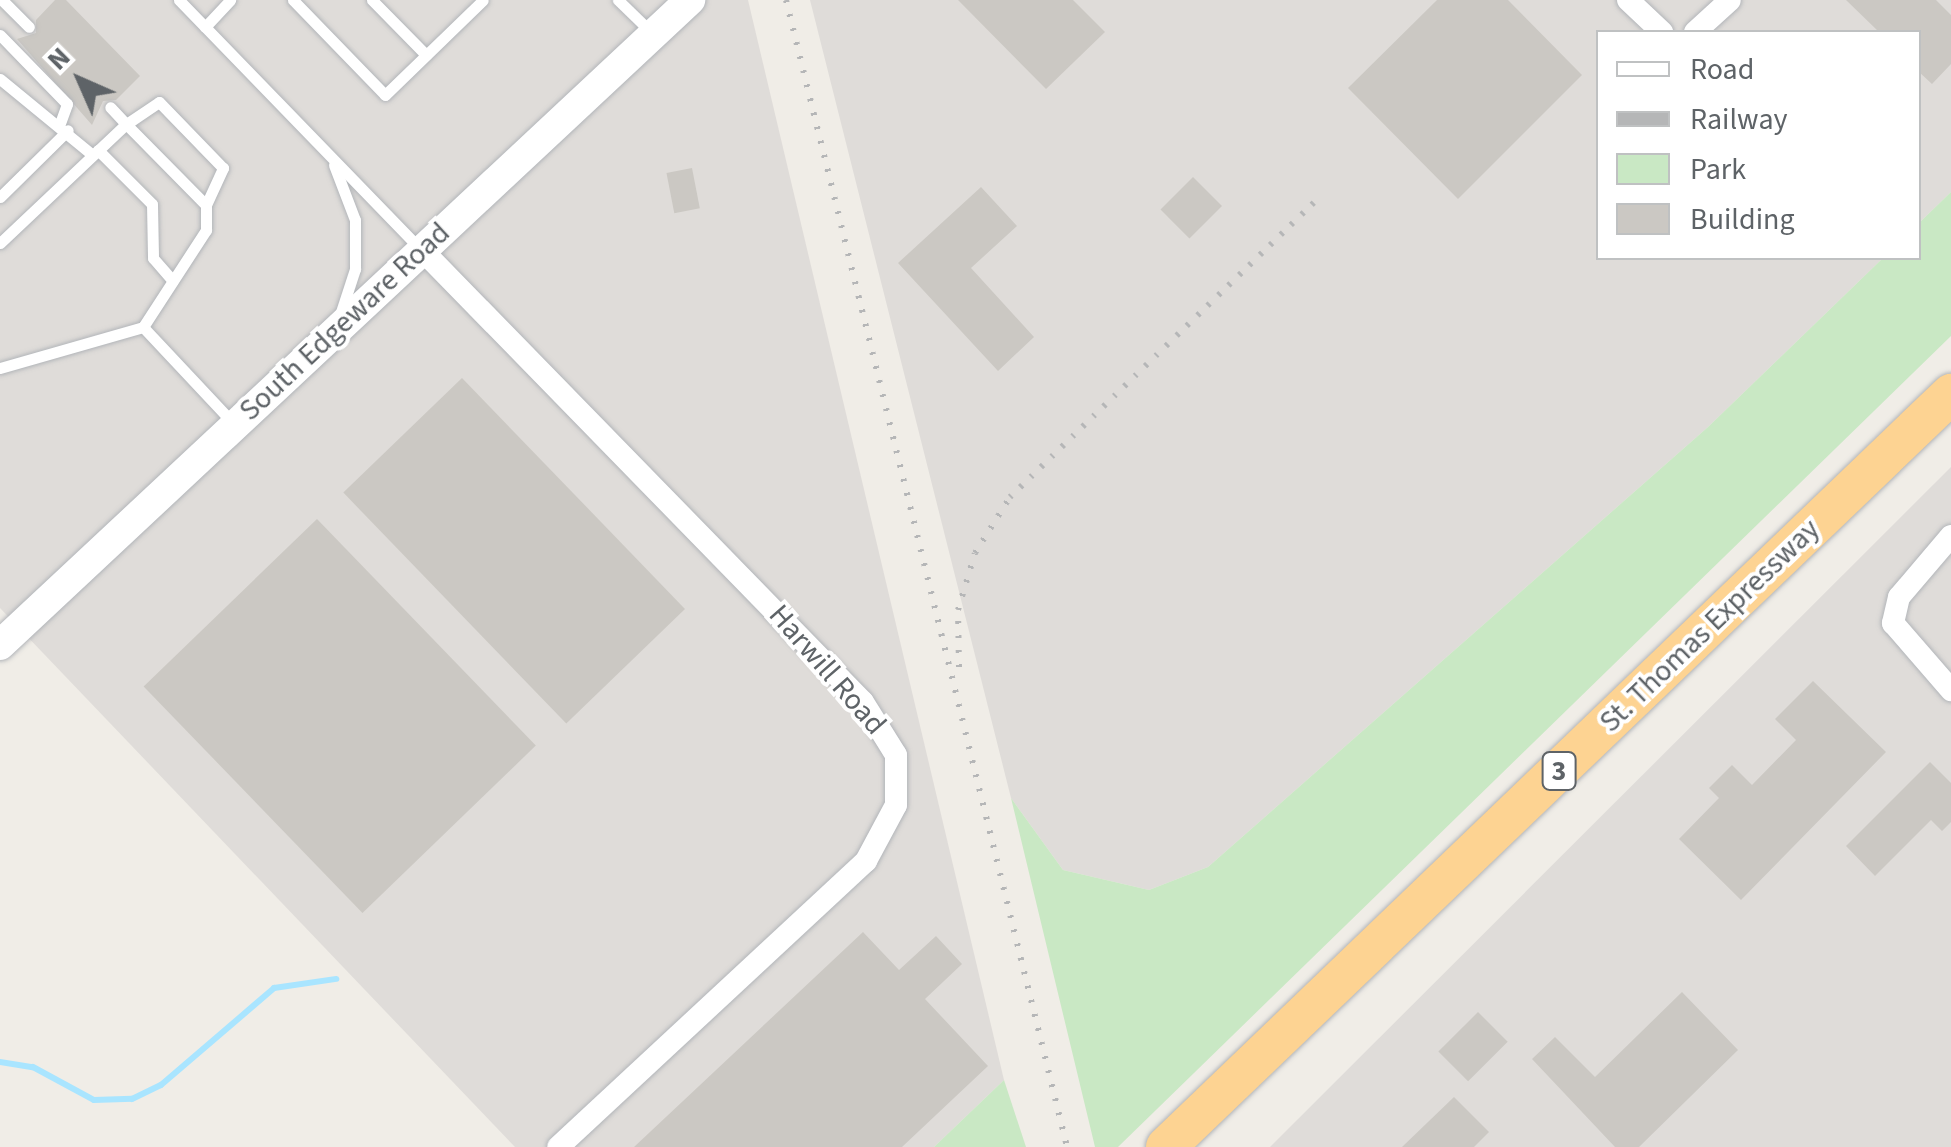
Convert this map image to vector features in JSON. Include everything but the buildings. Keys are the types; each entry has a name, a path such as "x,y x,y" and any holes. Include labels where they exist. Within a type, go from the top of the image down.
{"highway":[{"name":"St. Thomas Expressway","path":"1166,1147 1951,394"}],"main road":[{"name":"South Edgeware Road","path":"0,645 690,0"}],"street":[{"path":"1628,0 1660,30"},
{"path":"1697,30 1730,0"},
{"name":"Harwill Road","path":"422,250 863,702 898,767 891,818 866,861 558,1147"},
{"path":"1951,536 1900,596 1893,623 1902,639 1951,690"}],"lane":[{"path":"2,0 29,27"},
{"path":"178,0 422,250"},
{"path":"205,27 230,0"},
{"path":"294,0 385,95 483,0"},
{"path":"372,0 426,55"},
{"path":"460,0 471,12"},
{"path":"618,0 654,34"},
{"path":"0,35 67,104 64,127 0,197"},
{"path":"0,79 48,125 64,127 152,204 153,258 173,281"},
{"path":"0,244 94,152 158,102 222,168 206,205 206,230 143,327 0,368"},
{"path":"110,107 206,205"},
{"path":"331,156 355,220 355,269 334,332"},
{"path":"143,327 235,425"}],"shaded area":[{"path":"0,0 748,0 1004,1080 934,1147 515,1147 0,608"},
{"path":"810,0 1951,0 1951,192 1921,221 1921,30 1596,30 1596,260 1881,260 1708,427 1208,867 1149,890 1063,870 1011,798"},
{"path":"1951,467 1951,1147 1270,1147"}],"green space":[{"path":"1951,192 1951,336 1118,1147 1095,1147 1011,798 1063,870 1149,890 1208,867 1708,427 1881,260 1921,260 1921,221"},
{"path":"1004,1080 1026,1147 934,1147"}],"waterway":[{"path":"0,1062 33,1067 94,1100 132,1099 161,1085 274,988 336,979"}],"railway":[{"path":"786,0 1067,1147"},
{"path":"959,667 958,610 975,553 1010,497 1320,197"}]}
